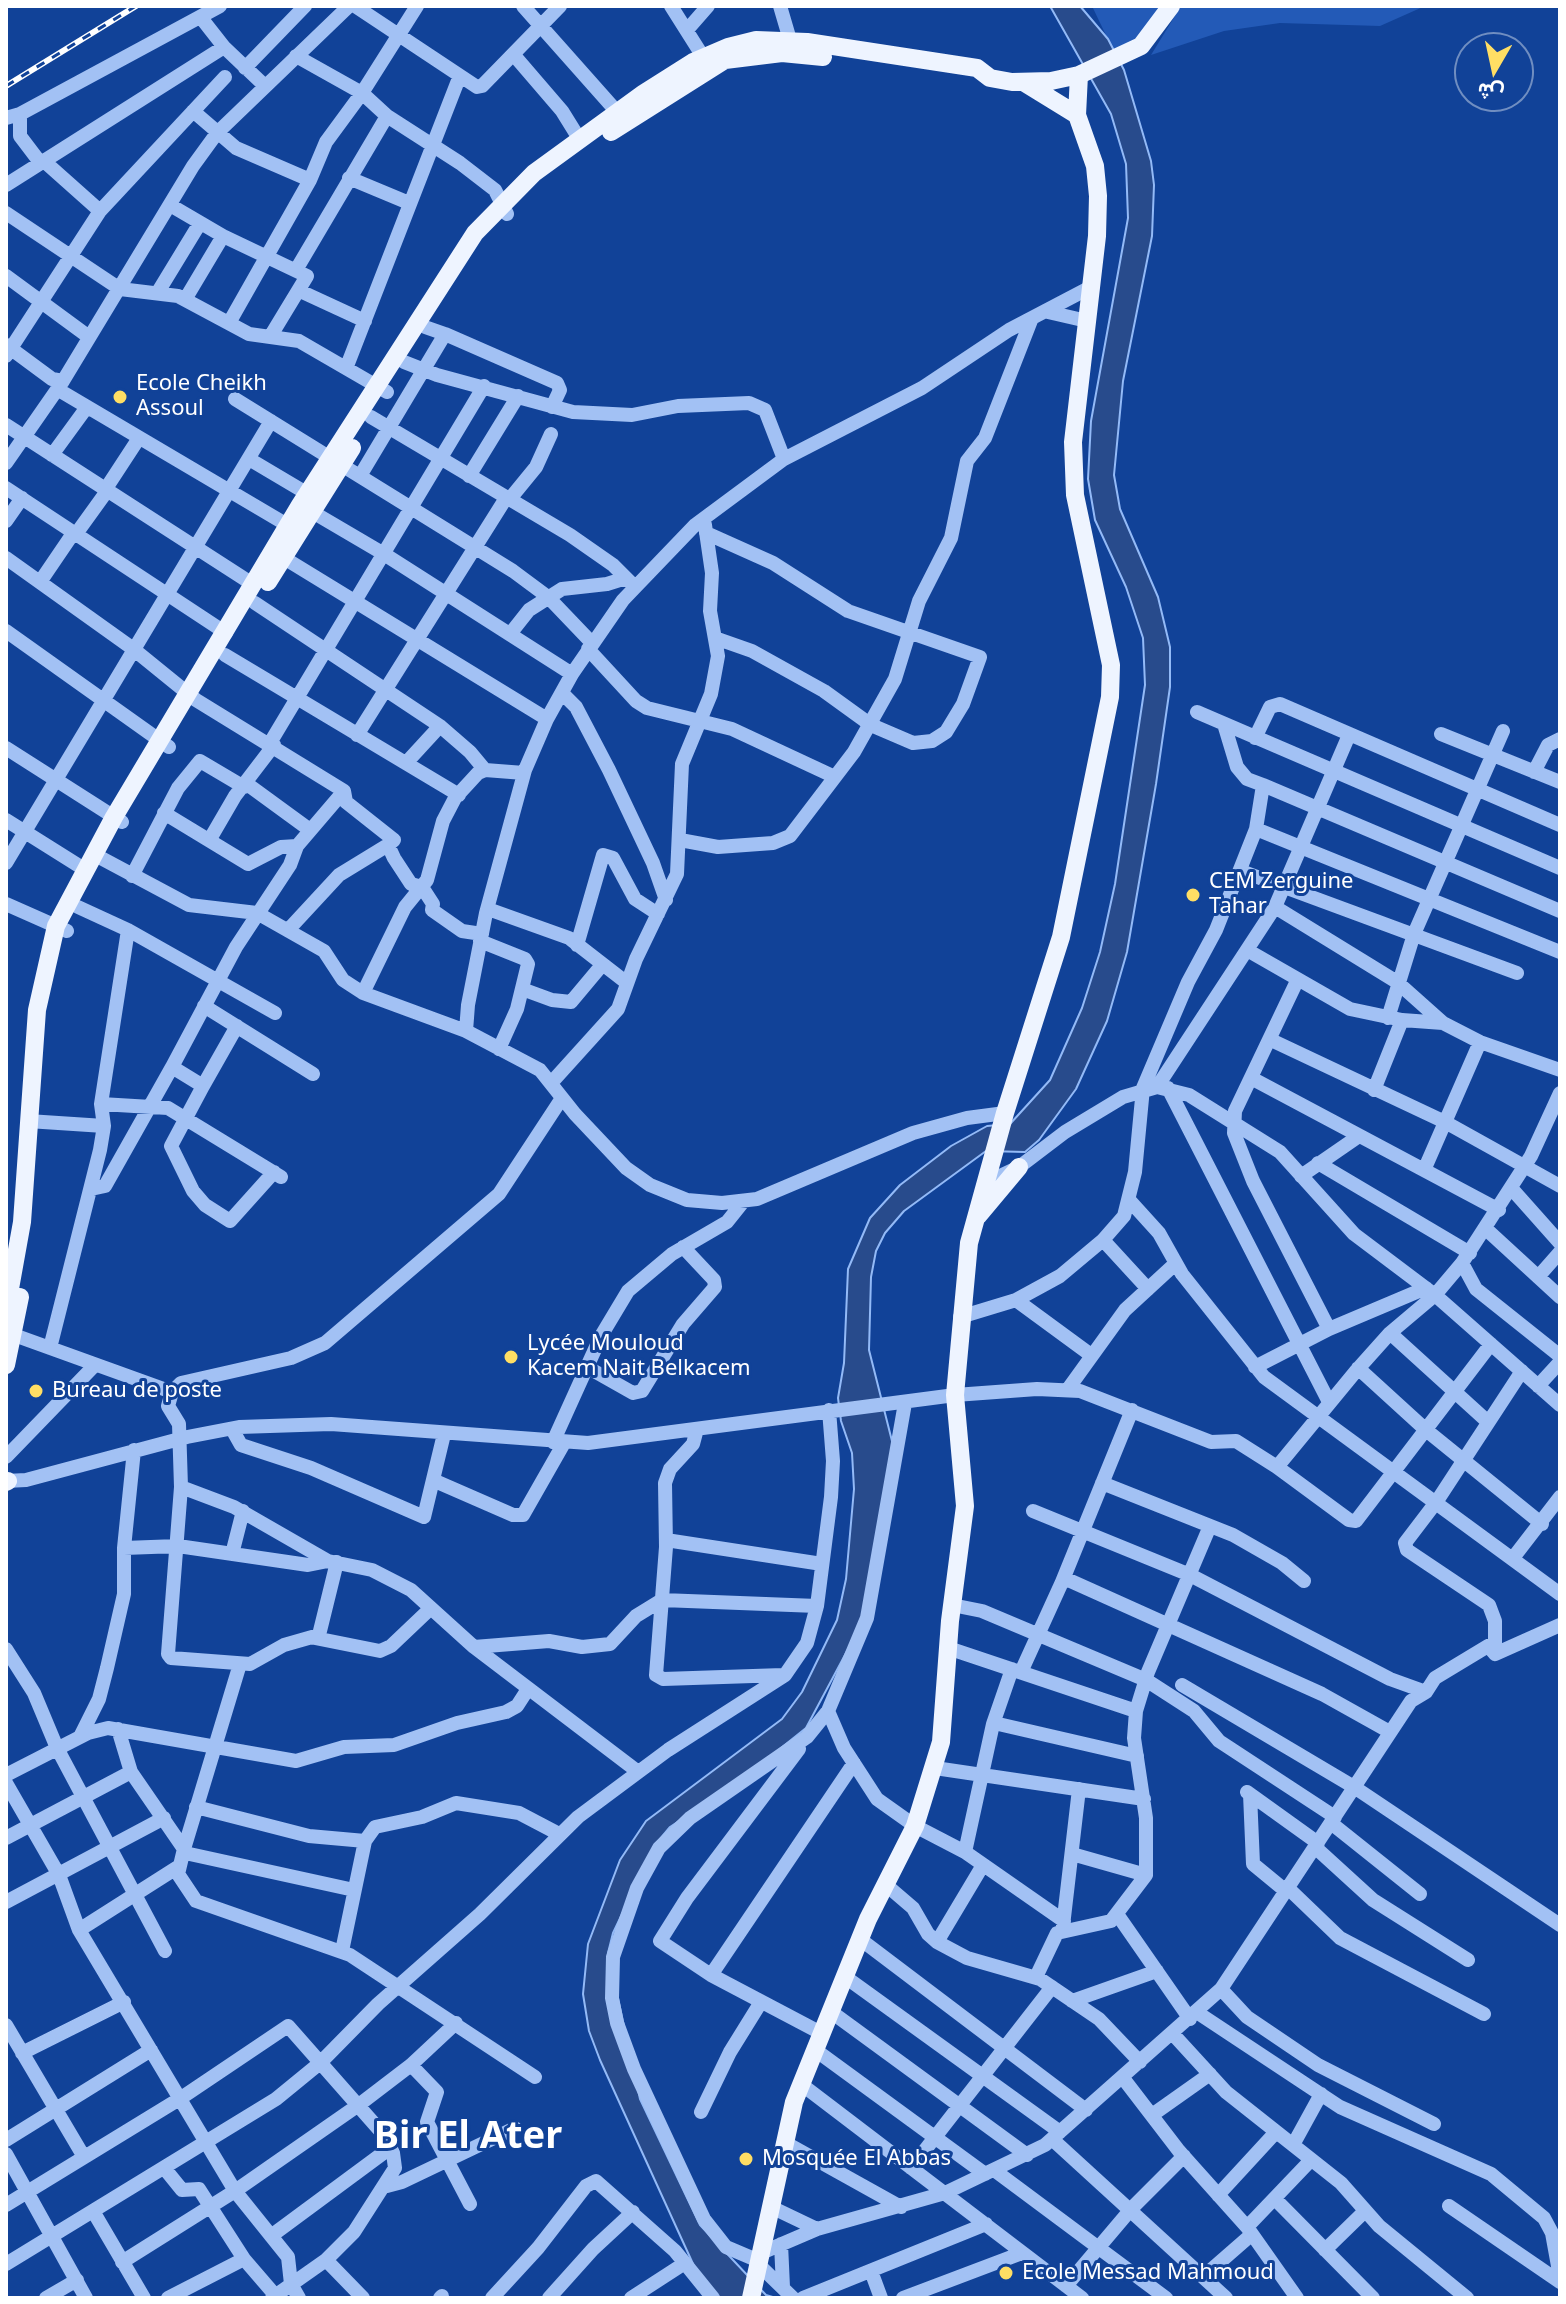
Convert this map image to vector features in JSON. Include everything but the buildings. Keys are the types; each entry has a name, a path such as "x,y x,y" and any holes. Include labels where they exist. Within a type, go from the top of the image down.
{"main road":[{"path":"336,461 371,417 382,388 404,362 504,209 534,173 618,113 706,63 801,45 975,80 990,78 1025,83 1082,74 1128,54 1152,36 1171,6"},
{"path":"193,696 225,655 289,526 336,461 382,388 444,277 475,233 573,157 706,63"},
{"path":"751,2298 801,2084 860,1939 915,1826 935,1768 945,1713 952,1605 965,1506 955,1395 960,1317 974,1221 1061,937 1110,697 1106,639 1075,495 1073,442 1098,196 1095,166 1077,115 1082,74"},
{"path":"1025,83 1077,115"},
{"path":"6,1311 22,1222 48,1006 62,928 84,869 165,744 226,633 284,558 307,504"},
{"path":"62,928 78,907 118,819"},
{"path":"6,1365 14,1335 30,1233 34,1121"},
{"path":"974,1221 1023,1164"}],"street":[{"path":"100,211 45,162 39,161 20,136 13,116 202,19 220,6"},
{"path":"245,68 305,6"},
{"path":"6,463 60,385 217,133 349,6"},
{"path":"355,6 470,85 482,86 560,6"},
{"path":"229,323 310,180 326,142 362,93 417,6"},
{"path":"523,6 618,113"},
{"path":"671,6 706,63"},
{"path":"687,30 708,6"},
{"path":"780,6 801,45"},
{"path":"202,19 224,47 265,86"},
{"path":"6,185 224,47"},
{"path":"513,54 562,111 580,140"},
{"path":"296,56 362,93 387,116 488,184 500,196 504,209"},
{"path":"225,77 100,211 8,350 87,407 289,526"},
{"path":"347,366 459,78"},
{"path":"193,111 236,148 310,180"},
{"path":"296,270 387,116"},
{"path":"349,178 409,203"},
{"path":"170,205 223,236 307,276 270,337"},
{"path":"6,213 120,289 186,298 249,334 299,341 382,388"},
{"path":"158,292 200,223"},
{"path":"186,298 223,236"},
{"path":"6,276 89,337"},
{"path":"466,1031 471,982 481,937 524,773 547,719 630,582 784,459 922,388 1032,318 1091,287"},
{"path":"300,291 365,321"},
{"path":"1048,312 1087,321"},
{"path":"680,840 718,847 773,843 790,836 871,725 895,679 919,601 951,538 967,461 985,438 1032,318"},
{"path":"425,327 557,383 560,390 552,407"},
{"path":"360,476 445,334"},
{"path":"404,362 573,412 632,415 689,405 749,403 765,410 784,459"},
{"path":"210,839 272,744 325,648 484,386"},
{"path":"469,476 518,396"},
{"path":"235,399 474,545 548,597 636,701 657,711 700,720 758,740 835,777"},
{"path":"52,455 87,407"},
{"path":"371,417 570,535 630,582"},
{"path":"6,863 132,648 271,421"},
{"path":"6,425 194,546 325,648 440,726 485,770 524,773"},
{"path":"357,735 474,545 507,499 536,467 551,434"},
{"path":"40,582 139,438"},
{"path":"249,459 307,504 572,674"},
{"path":"6,488 226,633"},
{"path":"6,521 22,498"},
{"path":"705,525 773,563 848,611 978,655 979,662 963,704 946,732 932,741 905,742 871,725 824,691 752,651 715,638"},
{"path":"552,1082 618,1009 677,874 680,778 689,744 715,678 718,656 710,611 712,573 705,525"},
{"path":"6,558 132,648 193,696 344,791 346,802 394,840 339,875 289,929"},
{"path":"284,558 416,642 547,719"},
{"path":"510,634 529,610 548,597 574,586 630,582"},
{"path":"6,631 165,744"},
{"path":"225,655 459,795"},
{"path":"562,693 576,707 603,759 648,851 666,900"},
{"path":"1255,738 1270,707 1280,704 1560,825"},
{"path":"1197,712 1560,868"},
{"path":"1224,724 1237,767 1247,779 1560,911"},
{"path":"406,763 440,726"},
{"path":"1374,1090 1395,1019 1397,982 1414,934 1432,899 1503,731"},
{"path":"1441,734 1560,782"},
{"path":"1156,1088 1275,907 1349,735"},
{"path":"1534,772 1548,745 1560,739"},
{"path":"6,748 118,819"},
{"path":"132,876 178,788 200,761 245,786 310,830"},
{"path":"363,993 405,907 429,877 443,821 459,795 485,770"},
{"path":"960,1317 1016,1300 1067,1272 1103,1240 1124,1216 1156,1088 1256,829 1263,785"},
{"path":"91,1189 105,1186 217,981 290,865 297,846 344,791"},
{"path":"164,813 248,864 281,847 297,846"},
{"path":"6,820 84,869"},
{"path":"1256,829 1560,952"},
{"path":"388,845 411,884 422,887 433,904 432,910 462,931 481,937 525,959 528,964 499,1049"},
{"path":"577,945 603,855 613,858 635,899 658,914"},
{"path":"101,858 189,905 211,904 257,913 324,951 343,980 363,993 466,1031 525,1060 552,1082 562,1098 626,1168 650,1185 687,1200 743,1202 777,1194 913,1133 967,1118 1004,1118"},
{"path":"1241,871 1517,973"},
{"path":"6,904 62,928"},
{"path":"78,907 128,930 275,1013"},
{"path":"1275,907 1397,982 1443,1023 1480,1042 1560,1070"},
{"path":"488,909 549,929 577,945 627,983"},
{"path":"50,1348 104,1126 101,1104 128,930"},
{"path":"1247,950 1341,1005 1395,1019 1443,1023"},
{"path":"522,989 571,1002 602,965"},
{"path":"1297,981 1233,1120 1236,1142 1253,1181 1329,1329"},
{"path":"204,1006 313,1074"},
{"path":"101,1104 168,1108 188,1118 278,1175 230,1220 224,1219 193,1191 172,1148 173,1139 188,1118 237,1026"},
{"path":"1271,1040 1445,1122 1560,1186"},
{"path":"1425,1168 1480,1042"},
{"path":"172,1067 203,1086"},
{"path":"1253,1079 1499,1210"},
{"path":"1156,1088 1301,1344 1329,1402"},
{"path":"985,1183 1023,1164 1104,1106 1156,1088 1189,1095 1280,1152 1354,1234 1430,1292 1560,1405"},
{"path":"1277,1467 1358,1368 1466,1258 1525,1167 1560,1093"},
{"path":"431,1608 391,1646 380,1651 315,1638 284,1645 255,1663 168,1655 181,1487 179,1424 168,1406 172,1392 181,1383 291,1358 325,1343 499,1194 562,1098"},
{"path":"34,1121 104,1126"},
{"path":"1301,1176 1359,1136"},
{"path":"994,1153 1023,1164"},
{"path":"1318,1163 1466,1258 1476,1289 1560,1356"},
{"path":"1512,1189 1560,1243"},
{"path":"1130,1201 1159,1233 1175,1264 1255,1367 1289,1397 1437,1501 1560,1594"},
{"path":"435,1481 513,1515 523,1515 559,1443 587,1367 628,1291 683,1247 727,1222 743,1202"},
{"path":"1486,1229 1560,1297"},
{"path":"1103,1240 1148,1289"},
{"path":"587,1367 633,1393 642,1391 683,1324 715,1287 714,1280 683,1247"},
{"path":"1538,1277 1560,1252"},
{"path":"1068,1389 1125,1310 1175,1264"},
{"path":"1255,1367 1329,1329 1430,1292"},
{"path":"1016,1300 1091,1355"},
{"path":"1390,1333 1488,1422"},
{"path":"14,1335 172,1392"},
{"path":"9,1480 232,1429 331,1424 559,1443 622,1441 955,1395 1068,1389 1132,1410 1211,1442 1236,1441 1354,1521 1491,1344"},
{"path":"1538,1386 1560,1362"},
{"path":"6,1457 95,1365"},
{"path":"1358,1368 1426,1430 1542,1524"},
{"path":"1495,1654 1495,1621 1489,1605 1405,1547 1522,1371"},
{"path":"893,1404 900,1429 867,1618 828,1711 661,1937 662,1944 761,2002 817,2041 933,2138 989,2172 1166,2298"},
{"path":"6,2264 54,2238 276,2099 320,2063 398,1985 480,1914 559,1834 637,1771 785,1675 807,1643 817,1606 833,1461 833,1410"},
{"path":"965,1852 994,1723 1064,1578 1132,1410"},
{"path":"232,1429 241,1445 311,1468 421,1516 427,1513 444,1434"},
{"path":"697,1429 693,1444 667,1475 663,1512 666,1540 655,1671 659,1678 785,1675"},
{"path":"80,1737 99,1699 124,1594 124,1548 134,1450"},
{"path":"1102,1483 1210,1526 1282,1563 1304,1581"},
{"path":"181,1487 243,1511 332,1562 391,1577 474,1647 637,1771"},
{"path":"1513,1558 1560,1497"},
{"path":"232,1554 243,1511"},
{"path":"1033,1511 1190,1575 1390,1679 1426,1692"},
{"path":"828,1711 854,1763 877,1799 915,1826 965,1852 1063,1926 1107,1923 1146,1875 1144,1799 1137,1756 1136,1711 1210,1526"},
{"path":"666,1540 822,1564"},
{"path":"124,1548 178,1546 308,1565 332,1562"},
{"path":"315,1638 322,1632 332,1562"},
{"path":"1064,1578 1322,1694 1390,1732"},
{"path":"474,1647 549,1641 582,1647 610,1644 636,1616 662,1600 817,1606"},
{"path":"952,1605 982,1611 1146,1680 1194,1711 1219,1741 1333,1820 1420,1894"},
{"path":"1495,1654 1560,1625"},
{"path":"759,2264 781,2244 817,2229 945,2193 1027,2155 1056,2135 1221,1989 1411,1701 1426,1692 1435,1678 1488,1646 1495,1654"},
{"path":"948,1648 1136,1711"},
{"path":"6,1652 34,1693 57,1748 165,1951"},
{"path":"79,1930 178,1867 240,1664"},
{"path":"1182,1685 1354,1787 1560,1925"},
{"path":"6,1775 80,1737 113,1728 296,1761 344,1747 394,1745 457,1723 506,1712 517,1706 528,1689"},
{"path":"99,1699 131,1772 184,1851 354,1890"},
{"path":"994,1723 1137,1756"},
{"path":"788,2293 759,2264 726,2247 704,2219 634,2069 617,2023 612,1998 613,1957 637,1888 659,1848 690,1818 807,1737"},
{"path":"711,1975 854,1763"},
{"path":"935,1768 1144,1799"},
{"path":"6,1838 131,1772"},
{"path":"6,1783 59,1875 79,1930 235,2191 288,2257 291,2284 299,2298"},
{"path":"1036,1977 1054,1937 1063,1926 1079,1789"},
{"path":"1468,1960 1373,1900 1317,1845 1246,1791 1253,1864 1288,1890 1340,1938 1484,2014"},
{"path":"342,1951 365,1841 375,1827 422,1817 456,1803 519,1813 559,1834"},
{"path":"196,1807 309,1836 365,1841"},
{"path":"6,1902 164,1818"},
{"path":"1072,1854 1146,1875"},
{"path":"937,1942 983,1865"},
{"path":"178,1867 185,1888 203,1905 342,1951 535,2077"},
{"path":"885,1884 913,1908 928,1934 937,1942 967,1958 1036,1977 1099,2019 1140,2062"},
{"path":"1117,1914 1157,1971 1194,2016 1340,2107 1491,2174 1544,2218 1552,2233 1560,2280"},
{"path":"860,1939 1086,2110"},
{"path":"1072,2001 1157,1971"},
{"path":"844,1976 981,2075 1056,2135 1226,2298"},
{"path":"911,2168 1052,1987"},
{"path":"1221,1989 1247,2017 1318,2065 1434,2124"},
{"path":"22,2053 124,2002"},
{"path":"701,2112 730,2052 761,2002"},
{"path":"830,2011 1027,2155"},
{"path":"122,2262 235,2191 360,2104 411,2065 456,2023"},
{"path":"6,2025 84,2157"},
{"path":"6,2205 181,2098 288,2026 360,2104 390,2148 395,2168 368,2216 326,2260 273,2297 208,2208 199,2189 182,2190 165,2169"},
{"path":"1172,2033 1210,2074 1341,2183 1365,2211 1467,2298"},
{"path":"6,2140 151,2050"},
{"path":"411,2065 437,2092 427,2122 470,2204"},
{"path":"1152,2115 1210,2074"},
{"path":"1123,2078 1184,2156 1249,2231 1297,2298"},
{"path":"801,2084 1082,2298"},
{"path":"1293,2145 1321,2094"},
{"path":"387,2186 515,2128"},
{"path":"1218,2195 1276,2132"},
{"path":"786,2143 901,2207"},
{"path":"271,2236 390,2148"},
{"path":"6,2154 86,2298"},
{"path":"1066,2286 1132,2208 1184,2156"},
{"path":"1204,2276 1249,2231 1311,2160"},
{"path":"492,2298 590,2182 600,2183 685,2263 704,2295"},
{"path":"1276,2200 1373,2298"},
{"path":"1449,2206 1560,2280"},
{"path":"771,2207 817,2229"},
{"path":"93,2211 144,2298"},
{"path":"1325,2250 1365,2211"},
{"path":"549,2298 593,2249 633,2212"},
{"path":"803,2298 986,2224"},
{"path":"781,2244 788,2293"},
{"path":"903,2298 1022,2253"},
{"path":"168,2298 244,2259"},
{"path":"326,2260 363,2298"},
{"path":"631,2298 685,2263"},
{"path":"871,2271 881,2298"},
{"path":"46,2298 77,2280"}],"shaded area":[{"path":"1050,6 1080,6 1108,39 1124,70 1151,161 1154,185 1152,236 1123,381 1114,475 1120,509 1158,597 1170,647 1170,687 1156,784 1127,952 1107,1021 1076,1089 1039,1140 1025,1152 986,1151 904,1211 885,1233 876,1251 871,1277 869,1350 893,1445 861,1625 806,1728 746,1776 670,1827 655,1845 613,1933 608,1953 640,2099 700,2225 766,2295 776,2298 718,2298 699,2277 589,2031 583,1994 588,1944 620,1860 646,1821 782,1719 802,1692 837,1620 846,1579 854,1489 852,1453 841,1421 838,1398 844,1363 848,1269 870,1218 900,1185 951,1146 987,1126 1010,1124 1050,1080 1082,1008 1100,952 1115,884 1145,685 1143,638 1126,587 1095,520 1088,479 1091,421 1128,218 1126,164 1111,114"},
{"path":"1092,6 1161,6 1144,35 1114,52"},
{"path":"1181,6 1425,6 1380,26 1280,23 1224,31 1151,55"}],"railway":[{"path":"6,86 136,6"}],"place":[{"name":"Ecole Cheikh Assoul","path":"120,397"},
{"name":"CEM Zerguine Tahar","path":"1193,895"},
{"name":"Lycée Mouloud Kacem Nait Belkacem","path":"511,1357"},
{"name":"Bureau de poste","path":"36,1391"},
{"name":"Mosquée El Abbas","path":"746,2159"},
{"name":"Ecole Messad Mahmoud","path":"1006,2273"}],"district":[{"name":"Bir El Ater","path":"468,2137"}]}
